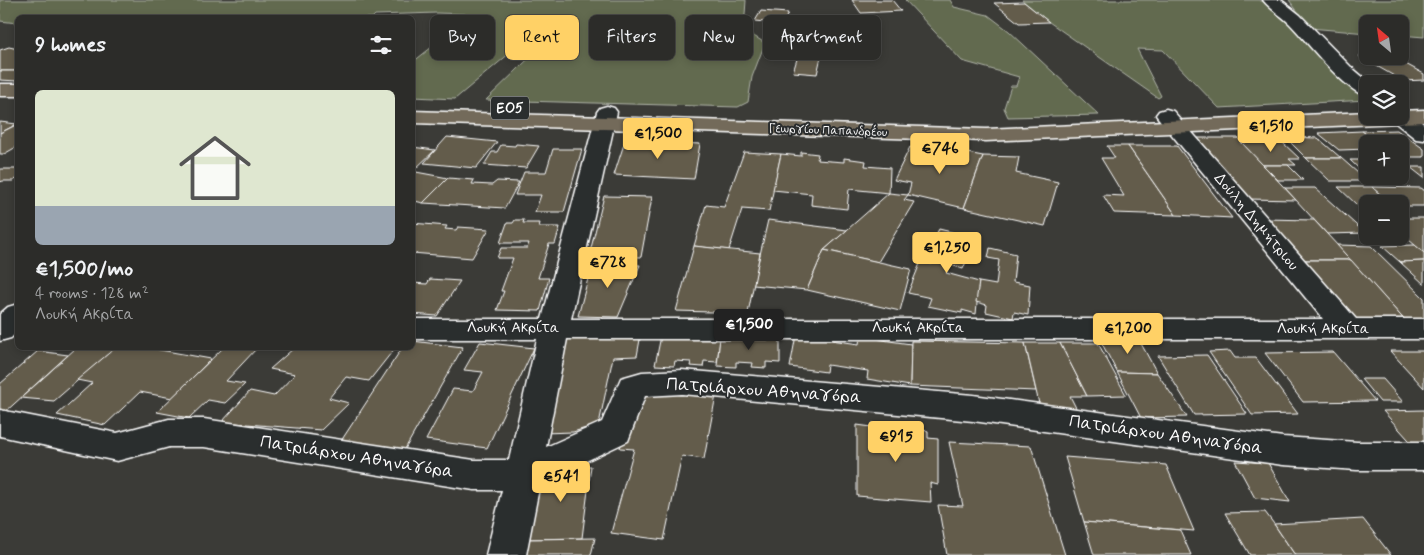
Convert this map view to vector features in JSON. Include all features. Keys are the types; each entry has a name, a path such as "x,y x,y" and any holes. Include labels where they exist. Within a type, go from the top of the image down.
{"main road":[{"path":"0,90 15,90"},
{"path":"0,102 15,103"},
{"path":"1409,104 1424,103"},
{"name":"Γεωργίου Παπανδρέου","path":"415,105 605,118 979,135 1171,122 1359,106"},
{"name":"Γεωργίου Παπανδρέου","path":"1409,117 1424,116"},
{"name":"Γεωργίου Παπανδρέου","path":"415,117 605,118"},
{"name":"Γεωργίου Παπανδρέου","path":"1171,122 1359,118"}],"street":[{"path":"1271,0 1294,19 1344,71 1359,84"},
{"path":"506,555 605,118"},
{"name":"Δούλη Δημήτριου","path":"1171,122 1346,328"},
{"path":"1409,124 1424,134"},
{"path":"0,331 15,317"},
{"name":"Λουκή Ακρίτα","path":"415,329 1424,329"},
{"path":"0,331 15,331"},
{"name":"Πατριάρχου Αθηναγόρα","path":"0,423 117,447 169,433 204,433 474,475 511,475 526,473 544,463 610,436 616,431 632,386 682,382 973,408 1282,451 1356,456 1424,456"}],"green space":[{"path":"0,0 746,0 745,15 685,15 685,60 753,60 753,36 763,42 763,48 752,77 748,102 738,107 486,100 527,60 579,60 579,15 505,15 505,57 455,99 415,97 415,60 430,49 430,60 495,60 495,15 437,13 375,15 15,15 15,23 0,21"},
{"path":"905,0 950,0 954,7 988,15 1009,31 1099,115 1008,117 1004,108 1011,86 1016,86 1019,77 962,61"},
{"path":"1022,0 1258,0 1273,4 1359,90 1359,100 1219,108 1163,50 1137,49 1161,96 1158,98 1049,22"},
{"path":"1289,0 1424,0 1424,37 1409,36 1409,15 1359,15 1359,32 1310,28"}],"building":[{"path":"852,0 892,0 901,11 861,13"},
{"path":"1024,2 1049,22 1019,23 994,3"},
{"path":"761,11 788,13 787,15 763,15 763,22 755,21"},
{"path":"9,47 15,48 15,71 0,71 0,50"},
{"path":"797,60 820,60 817,74 793,72"},
{"path":"1375,65 1408,65 1424,74 1424,80 1409,81 1409,75 1392,75"},
{"path":"0,71 15,71 15,81 0,80"},
{"path":"0,122 15,124 15,125 0,133"},
{"path":"15,126 15,148 4,154 0,154 0,133"},
{"path":"1397,130 1404,135 1367,135 1362,131"},
{"path":"1362,131 1367,135 1359,135 1359,149 1339,150 1318,133"},
{"path":"447,137 497,142 476,168 424,163"},
{"path":"1285,137 1318,138 1341,158 1306,158"},
{"path":"1195,138 1238,138 1296,200 1248,199"},
{"path":"1409,138 1424,149 1424,157 1409,157"},
{"path":"625,141 700,144 694,179 614,175"},
{"path":"1241,142 1282,142 1300,159 1289,159 1296,165 1263,165"},
{"path":"516,144 539,146 526,168 484,165 492,152 497,152 501,145 515,146"},
{"path":"1107,146 1128,146 1176,215 1114,213 1103,195 1124,196 1101,158 1115,158"},
{"path":"1128,146 1177,146 1232,218 1176,215"},
{"path":"415,147 435,150 415,169"},
{"path":"910,147 936,154 941,148 983,156 964,208 908,195 911,183 894,180"},
{"path":"553,149 582,149 564,212 535,212 541,195 515,195 524,172 546,172"},
{"path":"744,152 781,154 769,211 742,209 729,250 694,246 706,205 724,207"},
{"path":"801,152 818,154 817,160 844,162 844,158 866,161 865,166 890,168 889,193 849,189 847,209 811,205 812,194 773,190 781,154 801,156"},
{"path":"983,156 1019,157 1016,173 1058,182 1045,226 964,208"},
{"path":"1306,158 1341,158 1359,174 1359,181 1330,181"},
{"path":"1350,160 1359,160 1359,169"},
{"path":"1263,165 1288,165 1303,180 1278,180"},
{"path":"1410,167 1424,167 1424,178"},
{"path":"0,169 15,169 15,180 0,182"},
{"path":"415,173 448,178 423,203 415,201"},
{"path":"448,178 474,180 472,184 492,185 497,181 519,182 505,208 423,203"},
{"path":"1338,187 1372,187 1381,195 1359,195 1359,205"},
{"path":"1372,187 1421,188 1424,190 1424,206 1409,206 1409,195 1381,195"},
{"path":"1285,188 1315,188 1359,228 1359,233 1327,234"},
{"path":"889,193 908,195 904,200 914,202 878,262 824,250"},
{"path":"604,196 652,197 641,257 589,256"},
{"path":"1409,218 1424,218 1424,253 1409,240"},
{"path":"1264,219 1314,220 1351,260 1300,260"},
{"path":"515,220 524,220 523,223 540,223 539,227 560,227 555,244 549,244 538,278 549,278 540,311 497,310 504,291 501,291 513,258 497,258 501,248 527,248 529,243 500,243 507,223 513,223"},
{"path":"768,220 847,230 824,250 807,290 753,285"},
{"path":"415,223 447,226 445,229 456,230 458,227 489,229 472,258 415,253"},
{"path":"939,229 976,238 963,269 951,265 946,273 979,282 976,314 962,310 962,313 928,306 931,298 908,293 921,261 932,264 935,261 924,257"},
{"path":"1337,245 1371,246 1424,298 1424,324 1408,324"},
{"path":"1415,245 1424,253 1424,261 1400,262 1382,246"},
{"path":"694,246 760,253 748,313 676,311"},
{"path":"990,248 1016,254 1013,282 1030,285 1028,315 1014,312 1013,318 986,312 987,305 976,302 979,282 996,285 999,260 988,258"},
{"path":"824,250 911,269 900,311 807,290"},
{"path":"602,260 634,262 633,265 640,265 618,317 578,316 589,275 593,275 596,263 601,264"},
{"path":"1300,260 1351,260 1408,324 1353,323"},
{"path":"1424,261 1424,284 1400,262"},
{"path":"430,279 460,281 437,316 415,314 415,283 427,284"},
{"path":"641,334 637,356 613,357 599,424 573,432 544,433 567,337"},
{"path":"721,334 717,362 704,361 703,367 690,366 691,362 675,361 674,366 655,365 661,336"},
{"path":"780,335 780,363 766,362 766,368 752,367 753,363 736,362 736,367 717,366 720,337"},
{"path":"796,335 859,344 860,337 911,344 910,386 867,379 868,371 827,365 826,372 790,367"},
{"path":"1099,338 1138,338 1157,373 1117,372"},
{"path":"415,341 463,347 405,449 341,441 401,350 415,350"},
{"path":"911,341 1025,343 1036,391 910,386"},
{"path":"480,342 534,348 487,448 426,440 453,389 473,391 483,372 464,370"},
{"path":"1025,343 1060,343 1087,396 1070,396 1077,410 1040,408"},
{"path":"1060,343 1098,343 1126,395 1087,396"},
{"path":"74,350 113,350 54,401 21,398"},
{"path":"113,350 160,350 211,359 172,398 140,392 105,425 57,415 92,383 77,380"},
{"path":"221,350 255,350 226,381 245,384 225,403 208,400 189,418 157,412"},
{"path":"292,350 393,350 369,381 346,377 329,398 349,403 321,430 222,422 250,391 274,396 295,374 270,369"},
{"path":"38,351 68,355 3,414 0,413 0,384"},
{"path":"1230,351 1235,358 1256,358 1298,414 1252,415 1209,352"},
{"path":"1390,351 1424,351 1424,388"},
{"path":"1333,352 1375,401 1303,402 1265,353"},
{"path":"1207,355 1247,414 1194,415 1158,356"},
{"path":"1117,372 1157,373 1187,417 1141,418"},
{"path":"1361,379 1383,379 1403,402 1380,402"},
{"path":"638,387 716,395 704,459 682,456 664,540 611,533 634,449 620,448"},
{"path":"1424,410 1424,448 1416,448 1383,411"},
{"path":"872,423 928,431 928,438 938,439 938,485 930,483 931,502 857,496 857,425 872,427"},
{"path":"949,442 1031,446 1065,555 947,555 938,505 963,506"},
{"path":"1065,457 1166,465 1194,531 1084,522"},
{"path":"1235,461 1268,463 1290,502 1255,498"},
{"path":"542,466 591,466 582,538 528,539"},
{"path":"1265,512 1295,555 1250,555 1225,513"},
{"path":"1363,519 1391,555 1295,555 1274,524"},
{"path":"1084,522 1180,530 1191,555 1094,555"},
{"path":"595,538 591,555 517,555 528,539"}]}
